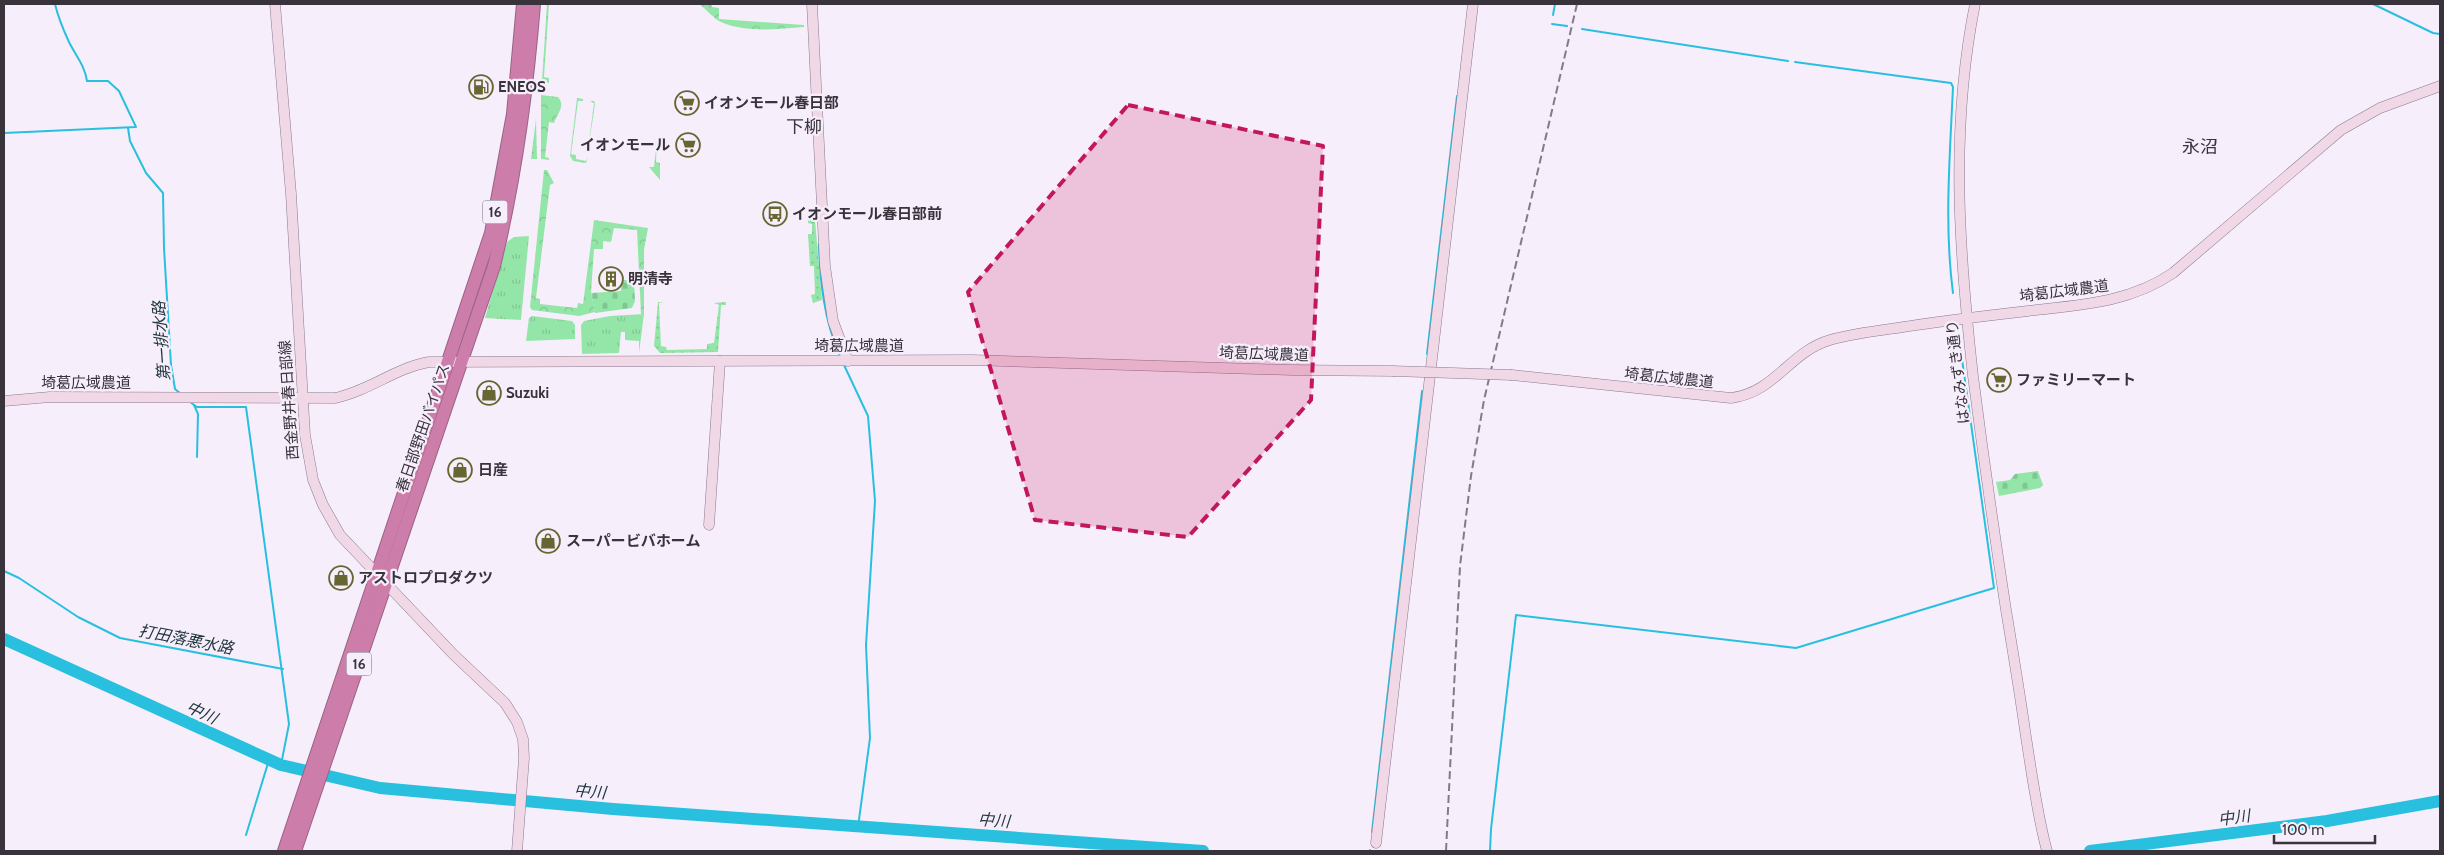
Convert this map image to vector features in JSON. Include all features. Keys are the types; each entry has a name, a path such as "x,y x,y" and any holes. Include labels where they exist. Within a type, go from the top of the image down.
{"highway":[{"name":"春日部野田バイパス","path":"456,363 491,233 513,114 523,4"},
{"name":"春日部野田バイパス","path":"284,851 305,805 456,363 494,266 503,229 523,117 534,4"},
{"name":"春日部野田バイパス","path":"295,851 305,805"}],"street":[{"name":"西金野井春日部線","path":"275,4 291,194 306,450 317,492 340,535 509,708 517,722 522,739 522,776 517,851"},
{"path":"812,4 825,266 833,320 848,361"},
{"path":"1376,843 1473,4"},
{"name":"はなみずき通り","path":"1975,4 1964,80 1958,187 1966,318 2001,577 2030,764 2047,851"},
{"name":"埼葛広域農道","path":"4,401 50,397 303,399 346,396 365,389 401,369 429,362 972,360 1512,375 1731,398 1744,396 1764,387 1801,354 1830,340 1966,318 2096,303 2123,298 2152,286 2173,273 2341,130 2388,105 2440,86"},
{"path":"709,525 720,361"}],"highlighted area":[{"path":"1128,105 1323,146 1311,400 1188,537 1035,520 968,292"}],"green space":[{"path":"547,4 549,4 544,77 549,78 549,83 542,81"},
{"path":"699,4 712,4 712,7 719,8 719,19 804,25 804,27 783,29 740,28 721,22"},
{"path":"541,95 558,97 561,104 554,123 549,122 545,157 549,158 549,160 541,159"},
{"path":"577,98 583,99 583,101 578,101 571,154 576,155 576,159 586,161 588,157 586,163 573,161 570,156"},
{"path":"590,101 594,101 595,104 588,150 584,149 588,149 594,103"},
{"path":"536,119 537,159 531,159"},
{"path":"657,140 656,162 660,163 660,180 649,167 654,167"},
{"path":"544,170 547,170 554,183 550,185 536,298 540,299 540,304 577,308 578,303 583,304 594,220 648,228 644,250 644,314 641,314 637,230 614,228 611,242 603,241 603,249 594,249 591,293 595,312 579,316 532,310 530,307"},
{"path":"814,209 822,300 813,303 811,295 815,294 814,266 810,266 808,234 812,234 812,224 808,223 808,210"},
{"path":"529,236 521,320 485,318 507,242 514,237"},
{"path":"621,280 634,280 635,301 632,308 595,313 591,293 621,291"},
{"path":"658,302 663,302 659,303 661,346 666,347 667,350 707,349 707,344 714,343 719,305 714,303 726,302 726,305 721,305 718,352 660,353 654,346"},
{"path":"644,314 639,353 639,341 625,340 625,332 621,332 619,353 582,354 581,325 584,321 610,316"},
{"path":"532,316 572,321 575,325 575,339 526,341 529,318"},
{"path":"2038,471 2043,485 2040,488 1999,496 1996,482 2010,480 2015,474"}],"waterway":[{"name":"第一排水路","path":"4,133 136,127 119,91 108,81 87,81 82,66 63,28 55,4"},
{"path":"1553,15 1555,4"},
{"path":"2373,4 2433,33 2440,34"},
{"path":"1552,24 1567,26"},
{"path":"1582,29 1788,61"},
{"path":"1795,62 1951,83 1953,87 1948,216 1953,293"},
{"path":"1427,354 1457,96"},
{"name":"第一排水路","path":"128,128 130,141 146,173 163,193 164,248 171,365 175,389 181,394"},
{"path":"819,244 824,301 830,329 840,356"},
{"path":"1490,851 1516,615 1796,648 1994,588 1960,345"},
{"path":"844,365 868,416 875,501 866,645 870,738 858,827"},
{"path":"1372,832 1422,391"},
{"name":"第一排水路","path":"190,402 197,407 246,407 289,724 281,765"},
{"path":"194,405 198,414 197,457"},
{"name":"打田落悪水路","path":"4,571 19,578 78,617 120,638 283,669"},
{"name":"中川","path":"4,639 281,765 380,788 613,809 1203,851"},
{"path":"246,835 269,760"},
{"name":"中川","path":"2090,851 2327,821 2440,801"}],"railway":[{"path":"1446,851 1460,566 1471,476 1484,400 1577,4"}],"place":[{"name":"ENEOS","path":"481,87"},
{"name":"イオンモール春日部","path":"687,103"},
{"name":"イオンモール","path":"688,145"},
{"name":"イオンモール春日部前","path":"775,214"},
{"name":"明清寺","path":"611,279"},
{"name":"ファミリーマート","path":"1999,380"},
{"name":"Suzuki","path":"489,393"},
{"name":"日産","path":"460,470"},
{"name":"スーパービバホーム","path":"548,541"},
{"name":"アストロプロダクツ","path":"341,578"}],"district":[{"name":"下柳","path":"804,127"},
{"name":"永沼","path":"2200,147"}]}
